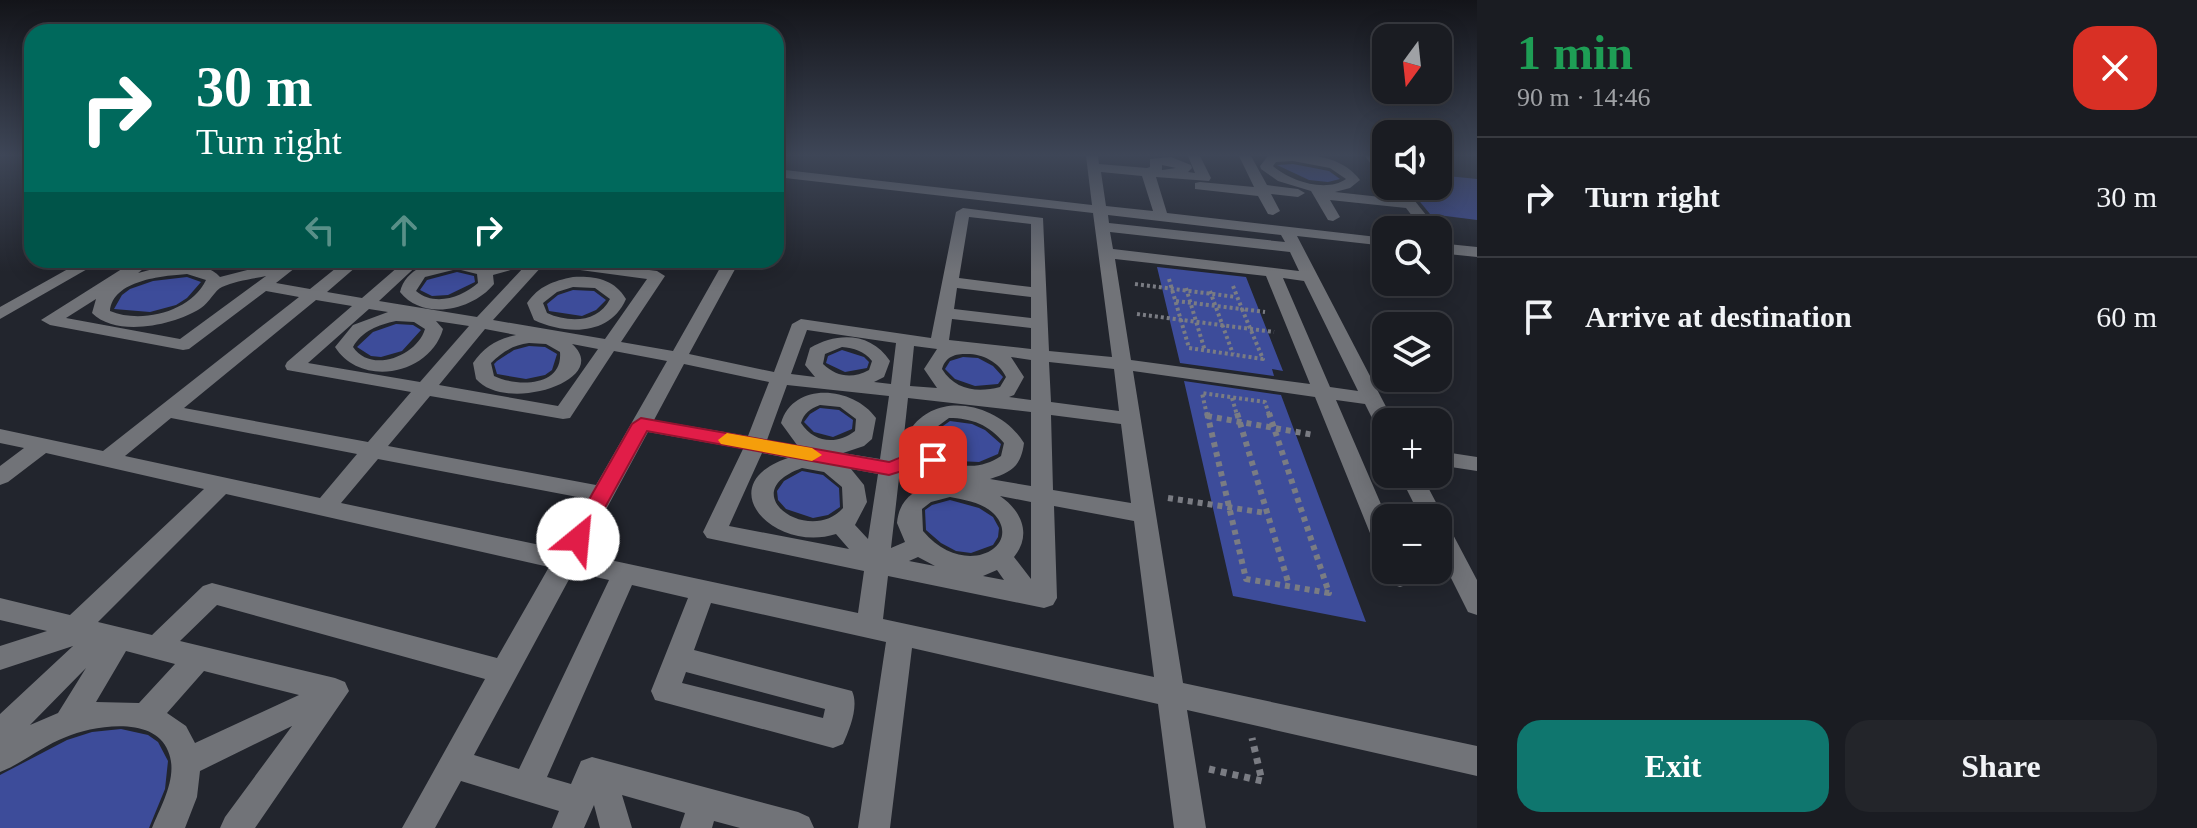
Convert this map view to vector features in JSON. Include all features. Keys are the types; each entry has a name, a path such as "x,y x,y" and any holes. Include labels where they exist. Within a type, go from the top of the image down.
{"street":[{"path":"884,195 1103,233 1200,258 1308,271"},
{"path":"1098,195 1190,828"},
{"path":"1161,216 1164,195"},
{"path":"1197,195 1238,242 1247,264"},
{"path":"1265,195 1273,211"},
{"path":"1319,195 1333,217"},
{"path":"1338,195 1410,204"},
{"path":"1358,195 1368,200"},
{"path":"1407,200 1420,216"},
{"path":"869,627 894,432 903,392 945,313 963,212 1038,221 1039,324 1033,354 1040,382 1035,406 1041,457 1033,494 1004,512"},
{"path":"1103,233 1137,214 1372,240"},
{"path":"1137,214 1145,245"},
{"path":"1186,219 1200,258"},
{"path":"1287,231 1376,408"},
{"path":"1103,233 1145,245 1192,237 1296,248"},
{"path":"1452,247 1477,252"},
{"path":"1247,264 1272,272 1308,271"},
{"path":"0,314 81,268"},
{"path":"149,268 50,320 109,325 140,322 169,315 200,301 213,284 270,268"},
{"path":"204,268 213,284"},
{"path":"111,287 100,309 109,325 183,345 284,268"},
{"path":"106,460 346,268"},
{"path":"408,277 421,319 432,327 480,323 537,304 560,284 597,275 657,276 563,413 501,395 427,389 359,370 294,366 343,340 408,277 428,268"},
{"path":"473,268 484,281 537,304"},
{"path":"418,310 459,301 484,281 511,268"},
{"path":"324,508 480,323 531,268"},
{"path":"550,268 560,284"},
{"path":"427,389 484,366 505,343 594,321 613,309 618,299 597,275 572,268"},
{"path":"418,828 728,268"},
{"path":"1272,272 1372,509"},
{"path":"612,290 651,275"},
{"path":"950,282 1039,293"},
{"path":"264,286 314,294 374,309 418,310 480,323 552,332 843,393 903,392 970,405 1035,406 1130,419"},
{"path":"200,301 235,307"},
{"path":"459,301 505,343"},
{"path":"537,304 540,316 562,343 559,412"},
{"path":"56,321 100,309"},
{"path":"613,309 632,312"},
{"path":"945,313 1039,324"},
{"path":"169,315 175,343"},
{"path":"594,321 608,345"},
{"path":"728,534 764,501 766,451 769,411 786,379 790,355 801,324 925,352 970,405 1003,428 1014,443 1010,459 1033,494 1043,544 1044,598 959,573 878,565 796,538 728,534 715,532 737,485 766,451 798,416 843,393 883,365 925,352 974,348 1033,354 1372,399"},
{"path":"806,325 819,358 843,393 866,418 861,435"},
{"path":"359,370 400,361 426,348 434,337 432,327"},
{"path":"786,379 854,337"},
{"path":"854,337 883,365 903,392 935,416"},
{"path":"343,340 359,370"},
{"path":"501,395 520,390 608,345"},
{"path":"426,348 455,353 484,366 501,395"},
{"path":"974,348 997,356 1035,406"},
{"path":"883,365 925,352"},
{"path":"924,446 925,422 970,405 1010,377 1033,354"},
{"path":"790,355 819,358"},
{"path":"400,361 427,389"},
{"path":"563,369 589,375"},
{"path":"1010,377 1040,382"},
{"path":"786,379 802,439 849,480 857,494 847,517"},
{"path":"1003,428 1035,406"},
{"path":"167,411 601,494"},
{"path":"769,411 798,416"},
{"path":"641,424 801,461 861,435 894,432 924,446 961,481 1004,512 1013,526 1008,548 1029,595"},
{"path":"861,435 889,469 925,495"},
{"path":"0,436 1477,761"},
{"path":"0,477 42,446"},
{"path":"849,480 889,469 924,446"},
{"path":"818,455 1033,494 1142,504"},
{"path":"959,573 920,545 911,532 908,519 912,507 925,495 1010,459 1041,457"},
{"path":"1452,460 1477,464"},
{"path":"0,734 96,633 222,485"},
{"path":"737,485 764,501 778,521 796,538"},
{"path":"796,538 825,529 847,517 884,515 908,519"},
{"path":"847,517 878,565"},
{"path":"959,573 988,564 1008,548 1043,544"},
{"path":"878,565 920,545"},
{"path":"1452,556 1477,605"},
{"path":"527,786 625,573"},
{"path":"679,658 842,700 833,734 665,691 703,591"},
{"path":"155,649 212,593 504,672"},
{"path":"0,609 335,691"},
{"path":"0,658 96,633"},
{"path":"68,722 96,633"},
{"path":"874,828 900,634"},
{"path":"146,716 197,659"},
{"path":"185,763 335,691"},
{"path":"236,828 335,691"},
{"path":"0,758 23,742 68,722 110,713 146,716 172,730 185,752 185,783 168,828"},
{"path":"454,764 527,786 573,815 592,772 700,815 789,827"},
{"path":"600,774 616,828"}],"path":[{"path":"1167,270 1189,348 1263,359 1229,278"},
{"path":"1110,281 1237,297"},
{"path":"1184,281 1204,350"},
{"path":"1208,284 1233,354"},
{"path":"1175,301 1291,316"},
{"path":"1115,311 1250,329"},
{"path":"1202,393 1265,402 1329,593 1246,579 1207,416 1202,393"},
{"path":"1232,398 1289,585"},
{"path":"1207,416 1272,426"},
{"path":"1142,504 1229,507 1266,513"},
{"path":"1180,762 1262,781 1246,710"}],"building":[{"path":"1452,195 1477,195 1477,220 1430,214 1418,200 1452,200"},
{"path":"1157,267 1246,277 1283,371 1272,369 1274,376 1180,363"},
{"path":"457,272 474,276 475,282 448,295 432,296 420,290 427,280"},
{"path":"187,277 201,282 176,305 150,312 114,309 122,295 130,289 153,281"},
{"path":"573,290 594,291 606,300 596,310 582,316 549,311 547,304 558,295"},
{"path":"396,324 413,325 421,330 402,351 381,357 371,356 357,347 373,332"},
{"path":"529,346 545,347 557,354 552,370 545,375 526,379 497,374 494,364 497,361 514,350"},
{"path":"842,350 864,357 869,362 867,368 845,372 826,363 828,356"},
{"path":"963,357 978,358 993,366 1003,377 998,384 975,386 955,379 945,369 950,361"},
{"path":"1184,381 1281,395 1366,622 1233,596"},
{"path":"820,408 839,410 853,420 852,429 833,437 814,432 804,422"},
{"path":"950,421 972,424 985,430 1001,444 998,454 979,462 958,461 949,457 942,451 933,433"},
{"path":"802,471 823,475 839,488 840,507 828,515 813,518 786,509 778,500 777,491 784,481"},
{"path":"950,500 979,508 993,517 999,528 993,545 971,553 956,551 926,530 925,510"},
{"path":"121,729 148,735 158,742 168,761 165,789 149,828 0,828 0,775 67,740 92,732"}],"slow traffic":[{"path":"727,440 812,455"}],"route":[{"path":"578,539 641,424 889,469 929,456 933,460"}]}
